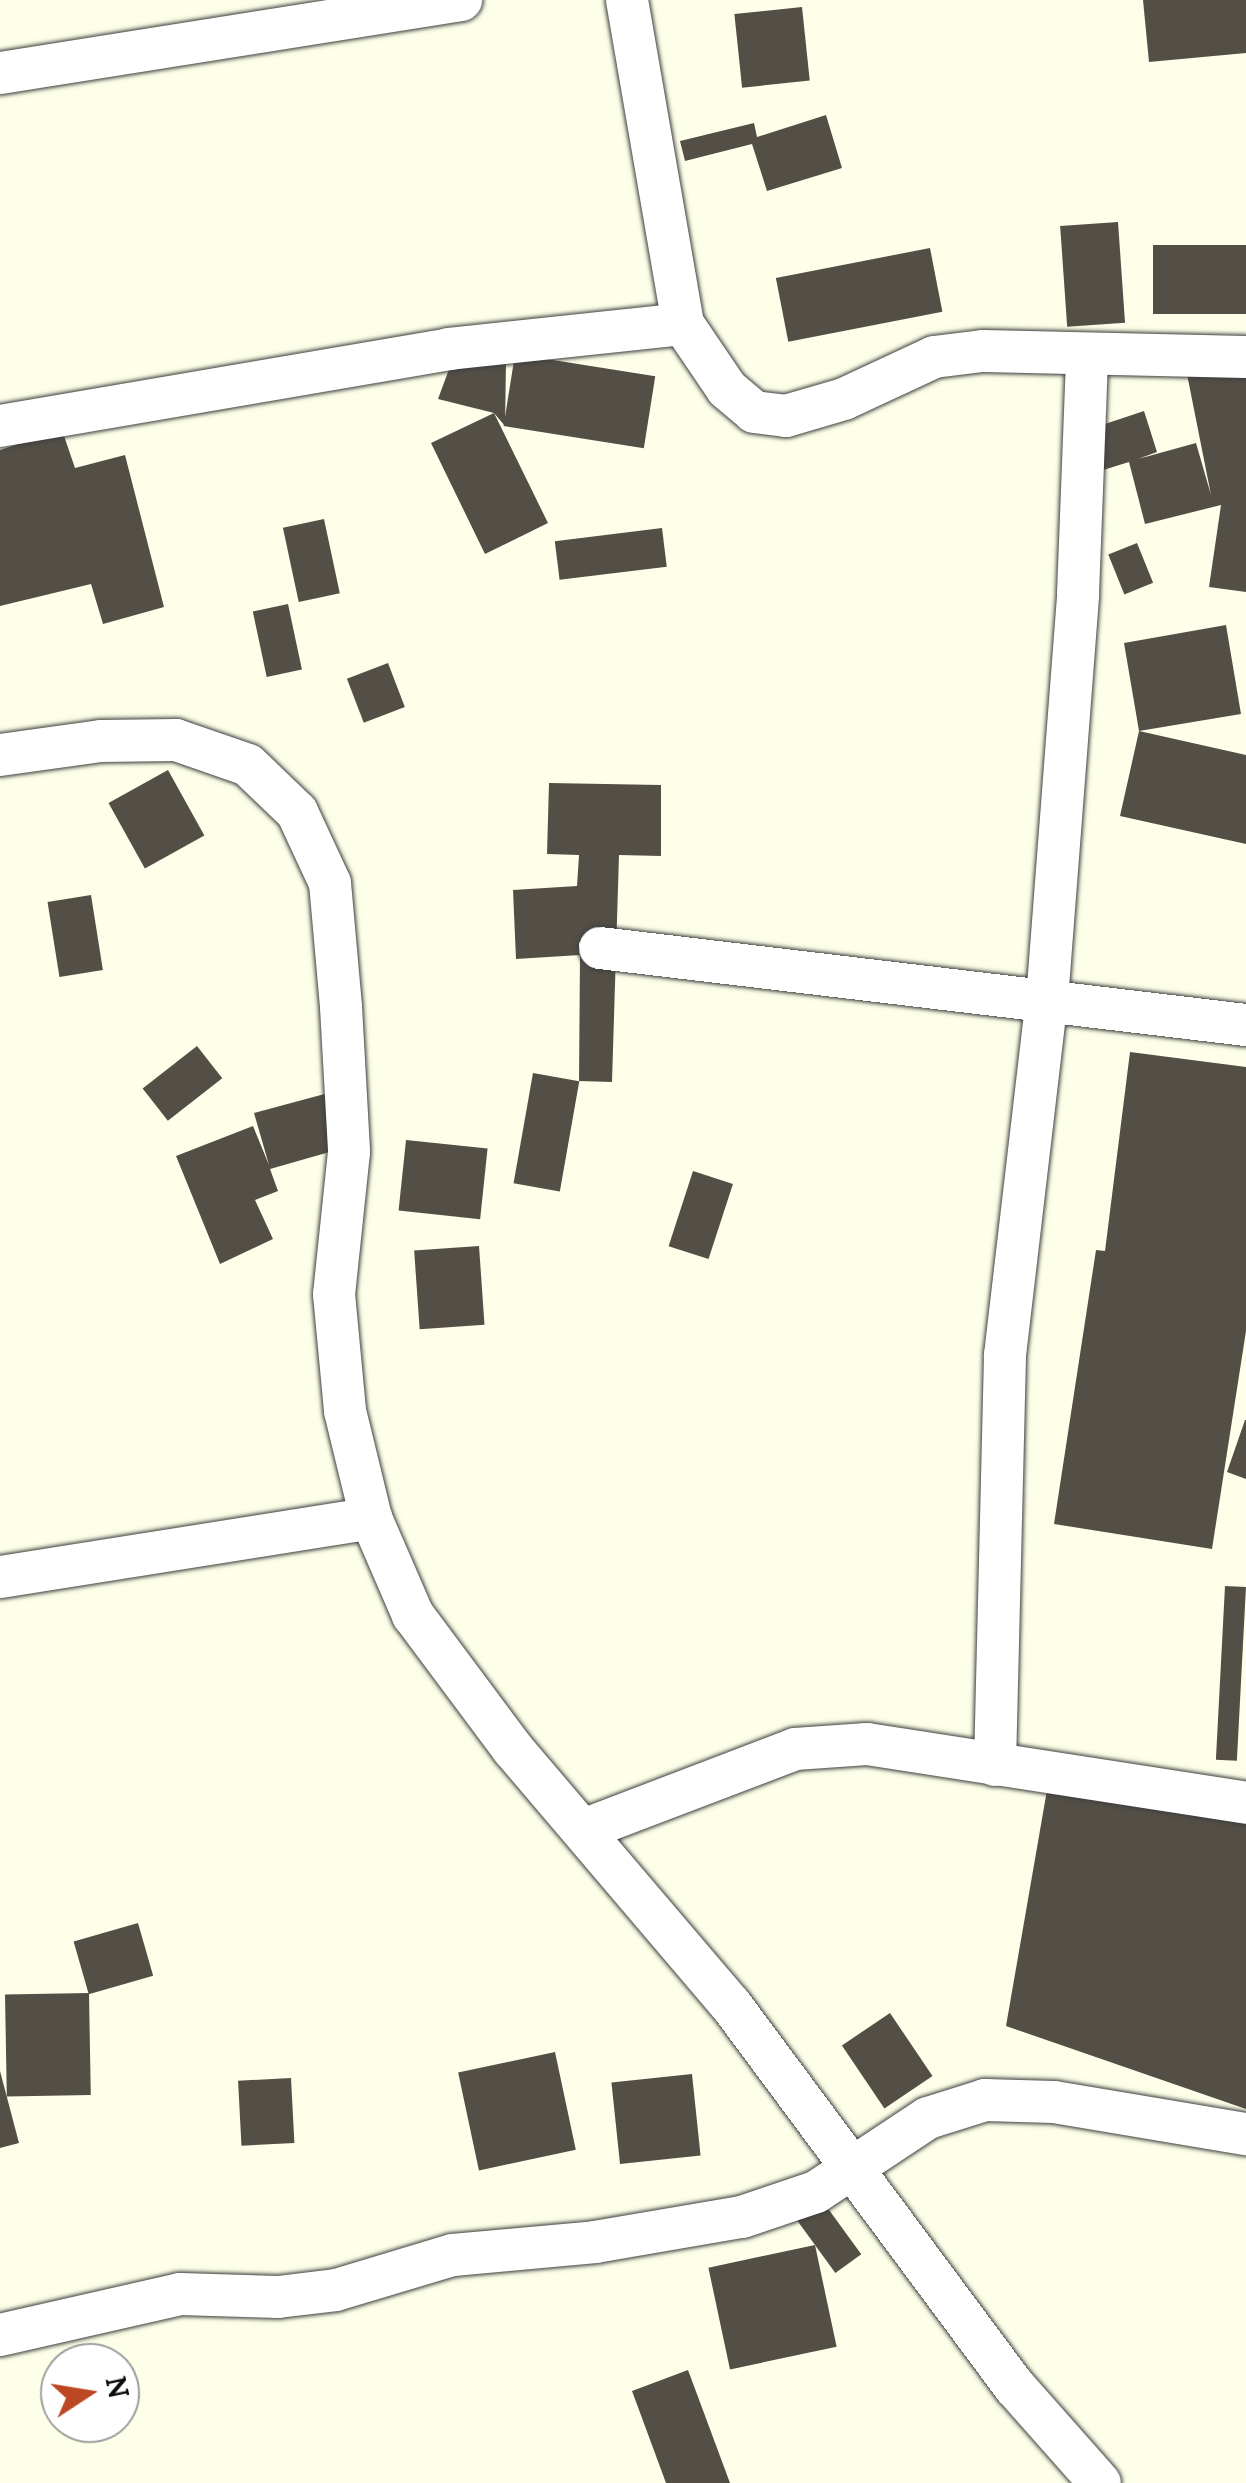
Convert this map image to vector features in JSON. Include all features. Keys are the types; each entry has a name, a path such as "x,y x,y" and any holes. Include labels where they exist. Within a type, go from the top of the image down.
{"street":[{"path":"0,73 461,0"},
{"path":"627,0 683,324 727,389 754,412 786,416 844,399 934,358 983,351 1088,357 1246,356"},
{"path":"0,426 449,349 683,324"},
{"path":"995,1764 1004,1355 1047,1000 1078,594 1088,357"},
{"path":"0,756 101,741 176,740 248,765 297,812 330,883 349,1152 334,1294 345,1411 371,1518 414,1614 582,1830 731,2004 1015,2387 1100,2483"},
{"path":"600,948 1246,1025"},
{"path":"0,1577 371,1518"},
{"path":"582,1830 795,1749 867,1744 1246,1803"},
{"path":"0,2336 180,2294 278,2296 336,2290 453,2255 594,2242 742,2216 816,2192 851,2165 928,2118 985,2100 1054,2102 1246,2134"}],"building":[{"path":"1143,0 1246,0 1246,53 1149,62"},
{"path":"802,7 810,81 742,88 734,14"},
{"path":"826,115 842,168 767,191 752,144 685,161 680,141 754,123 757,137"},
{"path":"1118,222 1125,323 1067,327 1060,226"},
{"path":"1153,245 1246,245 1246,314 1153,314"},
{"path":"930,248 942,312 788,342 776,278"},
{"path":"515,354 655,376 644,448 504,426"},
{"path":"1183,354 1246,371 1246,592 1209,587 1221,505 1145,524 1129,462 1100,471 1087,430 1144,411 1157,452 1138,459 1196,443 1211,495"},
{"path":"452,361 506,362 505,426 494,413 438,399"},
{"path":"494,413 548,523 485,554 431,443"},
{"path":"62,430 75,468 125,455 164,607 103,624 91,584 0,606 0,450"},
{"path":"324,519 340,593 299,602 283,528"},
{"path":"662,528 667,567 560,580 555,541"},
{"path":"1137,543 1153,583 1124,594 1108,555"},
{"path":"288,604 302,670 267,677 253,611"},
{"path":"1226,625 1241,714 1139,731 1124,643"},
{"path":"388,663 405,707 364,723 347,679"},
{"path":"1139,731 1246,755 1246,844 1120,816"},
{"path":"168,770 204,836 145,869 109,803"},
{"path":"549,783 661,785 661,856 619,855 612,1082 579,1081 580,955 516,959 513,890 577,886 579,855 547,854"},
{"path":"91,895 103,970 59,977 48,902"},
{"path":"197,1046 222,1078 168,1121 143,1088"},
{"path":"1130,1052 1246,1067 1246,1331 1212,1549 1054,1524 1096,1250 1105,1251"},
{"path":"533,1073 579,1081 560,1191 514,1183"},
{"path":"332,1092 347,1147 270,1169 278,1191 255,1200 273,1239 220,1264 176,1156 253,1126 269,1165 254,1113"},
{"path":"406,1140 488,1149 480,1219 399,1211"},
{"path":"693,1171 733,1184 709,1259 669,1246"},
{"path":"479,1246 485,1325 420,1329 414,1251"},
{"path":"1246,1420 1246,1479 1227,1472"},
{"path":"1225,1586 1246,1587 1237,1761 1216,1760"},
{"path":"1047,1790 1246,1816 1246,2109 1006,2026"},
{"path":"138,1923 153,1976 89,1994 74,1941"},
{"path":"89,1993 91,2095 7,2096 5,1994"},
{"path":"890,2013 932,2076 884,2108 842,2045"},
{"path":"555,2052 576,2150 479,2170 458,2073"},
{"path":"0,2071 19,2143 0,2148"},
{"path":"692,2074 701,2156 620,2164 611,2082"},
{"path":"291,2078 294,2143 241,2146 238,2081"},
{"path":"816,2192 861,2254 835,2273 790,2211"},
{"path":"815,2245 837,2347 730,2369 708,2268"},
{"path":"688,2370 730,2483 666,2483 632,2391"}]}
